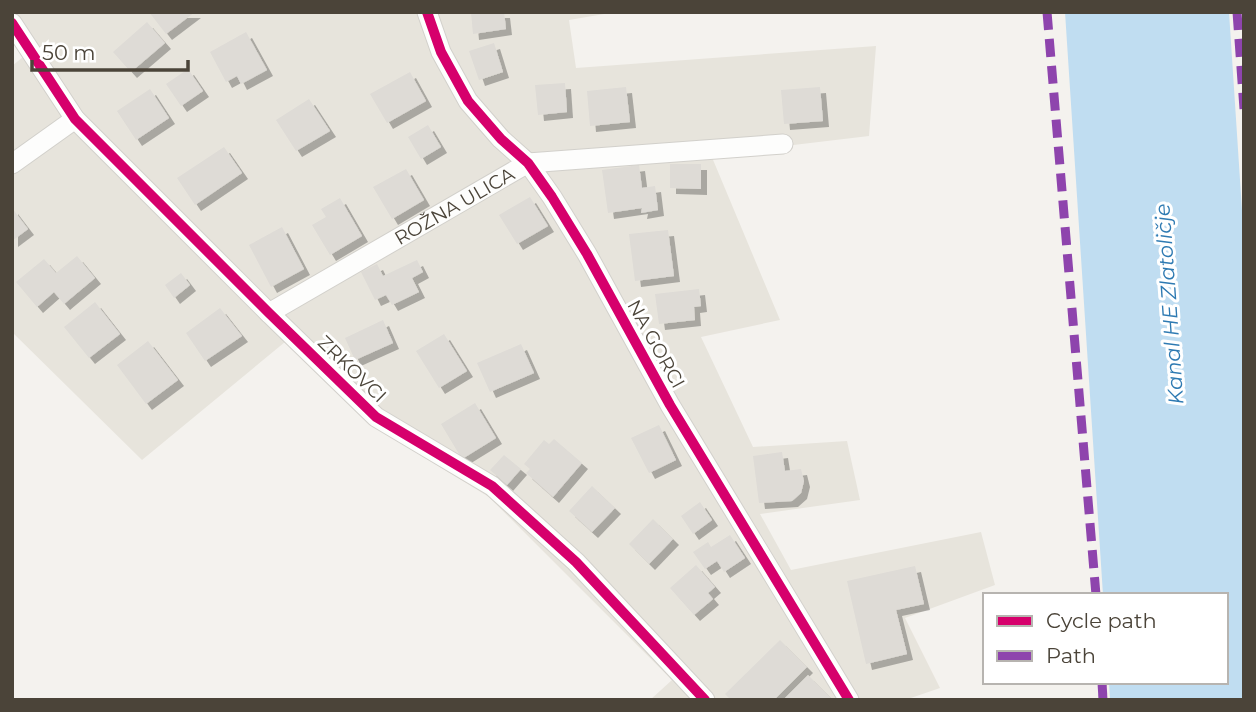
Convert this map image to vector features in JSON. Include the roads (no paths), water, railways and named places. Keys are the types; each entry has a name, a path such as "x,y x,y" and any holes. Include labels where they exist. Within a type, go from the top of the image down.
{"street":[{"name":"NA GORCI","path":"426,12 441,52 468,101 501,139 528,163 552,197 587,254 670,405 849,700"},
{"name":"ZRKOVCI","path":"12,23 75,119 269,313 376,417 492,486 576,562 705,700"},
{"path":"12,164 75,119"},
{"name":"ROŽNA ULICA","path":"269,313 528,163 783,144"}],"water":[{"name":"Kanal HE Zlatoličje","path":"1065,12 1229,12 1244,241 1244,700 1110,700 1109,684 1228,684 1228,593 1103,593"}]}
